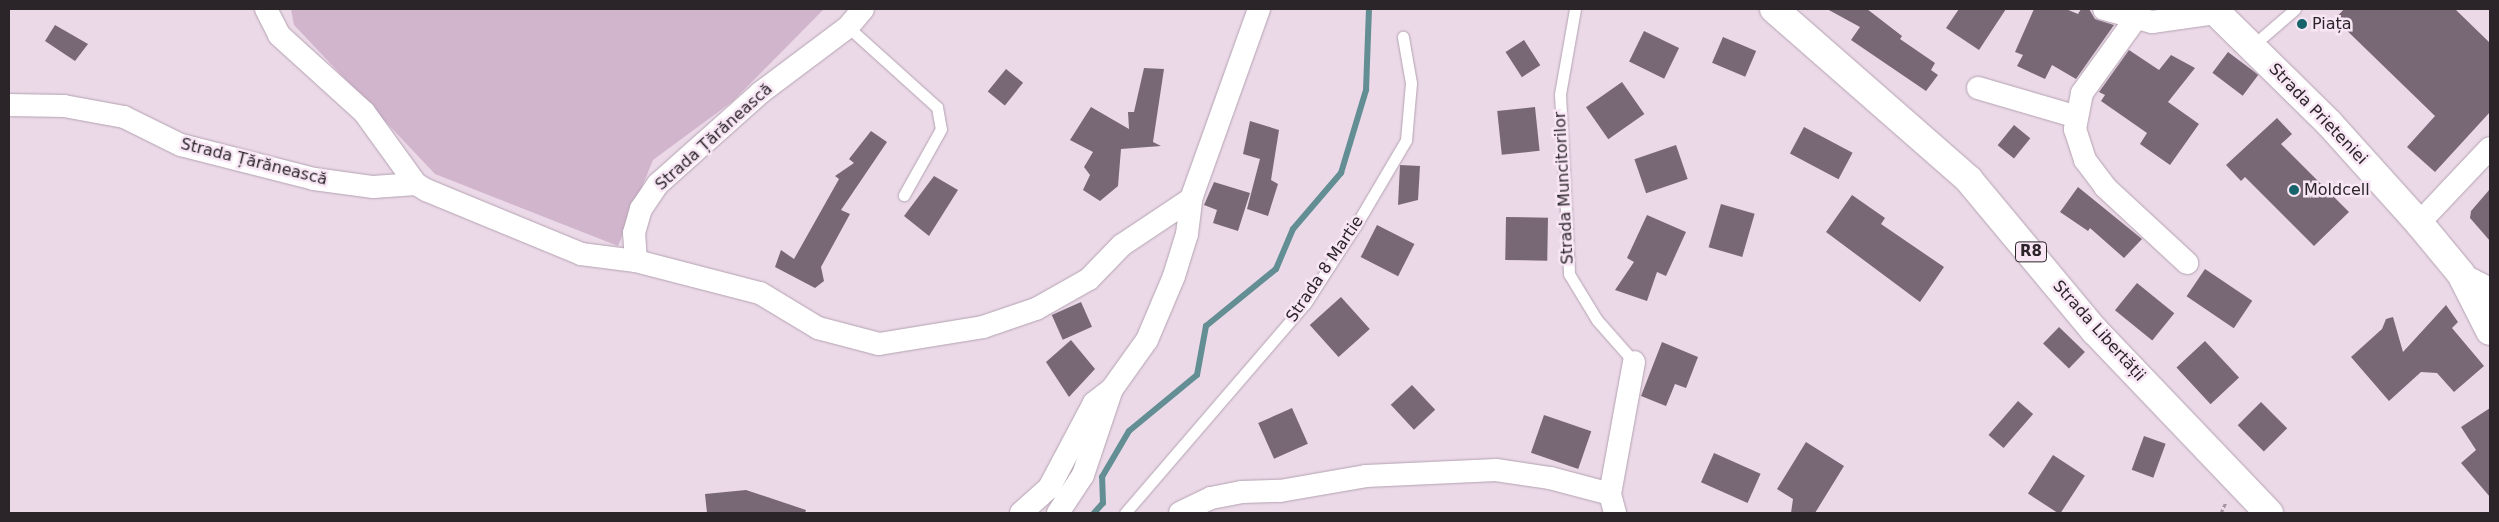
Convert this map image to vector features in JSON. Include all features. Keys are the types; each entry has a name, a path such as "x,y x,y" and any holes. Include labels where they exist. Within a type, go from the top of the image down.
{"main road":[{"name":"Strada Libertății","path":"1774,9 1969,180 2095,331 2269,513"},
{"name":"Strada Prieteniei","path":"2215,11 2329,123 2419,223 2461,274"},
{"path":"2461,274 2490,332"}],"street":[{"path":"266,9 289,46 364,112 416,184"},
{"name":"Strada Țărănească","path":"9,105 64,106 124,117 181,145 314,179 373,187 416,184 581,254 636,261 634,233 641,209 658,184 760,93 848,27 863,9"},
{"path":"1021,513 1050,488 1094,403 1112,389 1147,340 1167,292 1187,234 1192,199 1259,9"},
{"path":"2104,9 2134,21 2215,11"},
{"path":"2134,21 2090,80 2074,116 2085,160 2105,187 2187,263"},
{"path":"1978,88 2074,116"},
{"path":"2419,223 2490,148"},
{"path":"636,261 760,293 818,328 879,344 983,327 1036,309 1089,279 1122,245 1192,199"},
{"name":"Strada Prieteniei","path":"2461,274 2490,289"},
{"name":"Strada Muncitorilor","path":"1180,513 1211,498 1242,492 1431,470 1496,470 1550,478 1612,504 1634,362"},
{"path":"1058,513 1083,475 1112,389"}],"lane":[{"name":"Strada Muncitorilor","path":"1575,9 1560,94 1569,274 1597,320 1634,362"},
{"path":"2251,47 2295,9"},
{"path":"848,27 937,107 941,129 904,195"},
{"name":"Strada 8 Martie","path":"1125,513 1305,304 1356,225 1406,140 1411,83 1403,36"}],"shaded area":[{"path":"291,9 824,9 733,101 653,160 618,246 435,174 294,25"}],"building":[{"path":"1827,9 1867,9 1902,36 1900,39 1935,63 1931,70 1938,75 1926,91 1851,40 1860,27"},
{"path":"1959,9 2006,9 1979,50 1946,28"},
{"path":"2034,9 2066,9 2078,14 2081,9 2089,9 2095,19 2114,25 2076,79 2052,65 2045,79 2017,66 2023,55 2015,52"},
{"path":"2344,9 2455,9 2490,43 2490,112 2435,172 2407,147 2435,116 2335,19"},
{"path":"55,25 88,44 75,61 45,41"},
{"path":"1644,31 1679,48 1664,79 1629,62"},
{"path":"1723,37 1756,51 1745,77 1712,63"},
{"path":"1524,40 1540,65 1522,77 1506,52"},
{"path":"2129,50 2159,70 2171,55 2195,68 2168,102 2199,124 2170,165 2140,144 2147,133 2101,101 2105,95 2099,92"},
{"path":"2228,52 2258,75 2243,96 2212,73"},
{"path":"1144,68 1164,69 1153,142 1161,146 1121,149 1118,186 1100,201 1083,190 1090,175 1084,167 1093,152 1070,140 1091,107 1129,129 1128,112 1134,112"},
{"path":"1006,69 1023,83 1005,105 988,92"},
{"path":"1622,82 1644,114 1608,139 1586,107"},
{"path":"1535,107 1540,151 1502,155 1497,111"},
{"path":"2277,118 2292,134 2281,144 2349,212 2314,246 2245,177 2241,181 2226,165"},
{"path":"1250,121 1279,130 1271,180 1278,184 1268,216 1247,209 1260,159 1243,154"},
{"path":"2014,125 2030,138 2014,158 1998,145"},
{"path":"1804,127 1853,153 1838,179 1790,153"},
{"path":"871,131 887,142 841,210 850,214 821,267 824,281 815,288 775,267 781,250 794,259 839,179 835,176 854,163 849,159"},
{"path":"1676,145 1688,179 1646,193 1634,159"},
{"path":"1400,165 1420,166 1418,200 1398,205"},
{"path":"934,176 958,190 929,236 904,216"},
{"path":"1214,182 1250,193 1238,231 1213,223 1217,210 1204,205"},
{"path":"2078,187 2142,239 2124,258 2090,228 2088,231 2060,212"},
{"path":"2490,189 2490,241 2470,218 2471,211"},
{"path":"1852,195 1885,218 1881,224 1944,267 1920,302 1826,232"},
{"path":"1721,204 1755,214 1742,257 1709,247"},
{"path":"1647,215 1686,232 1666,276 1657,272 1647,301 1615,290 1634,262 1627,258"},
{"path":"1506,217 1548,218 1547,261 1505,260"},
{"path":"1377,225 1414,244 1398,276 1361,257"},
{"path":"2205,269 2252,301 2234,328 2187,296"},
{"path":"2137,283 2174,313 2152,340 2115,310"},
{"path":"1341,297 1370,329 1339,357 1310,325"},
{"path":"1081,302 1092,327 1063,340 1052,315"},
{"path":"2446,305 2458,322 2452,328 2484,366 2454,392 2437,373 2421,372 2389,401 2351,357 2382,329 2386,319 2393,317 2403,352"},
{"path":"2059,327 2085,352 2069,369 2043,344"},
{"path":"1071,340 1095,369 1069,397 1046,362"},
{"path":"2205,341 2239,378 2211,404 2176,368"},
{"path":"1662,342 1698,357 1686,388 1675,384 1666,406 1641,396"},
{"path":"1412,385 1435,410 1414,430 1391,405"},
{"path":"2018,401 2033,414 2004,448 1988,435"},
{"path":"2261,402 2287,428 2264,451 2238,425"},
{"path":"1292,408 1308,444 1274,459 1258,423"},
{"path":"2490,408 2490,497 2461,463 2476,450 2461,427"},
{"path":"1544,415 1591,431 1578,469 1531,453"},
{"path":"2144,436 2166,444 2153,478 2132,470"},
{"path":"1806,442 1844,466 1815,513 1791,513 1793,499 1777,489"},
{"path":"1714,453 1761,474 1748,503 1701,482"},
{"path":"2053,455 2085,476 2061,513 2028,494"},
{"path":"746,490 806,510 805,513 707,513 705,494"}],"waterway":[{"path":"1094,513 1103,503 1102,477 1129,431 1197,375 1206,326 1276,269 1293,229 1341,173 1366,90 1369,9"}],"place":[{"name":"Piața","path":"2302,24"},
{"name":"Moldcell","path":"2294,190"}]}
